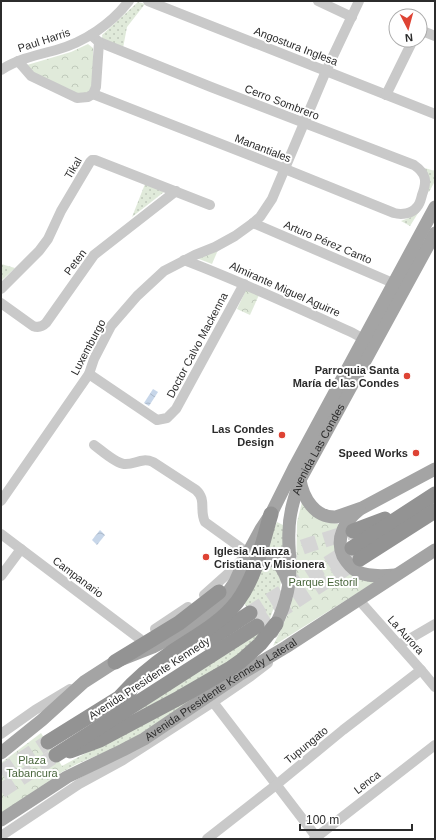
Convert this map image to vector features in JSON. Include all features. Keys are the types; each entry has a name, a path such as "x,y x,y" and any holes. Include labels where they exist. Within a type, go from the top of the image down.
{"highway":[{"path":"435,494 356,554 435,511"},
{"path":"352,531 376,523 419,505"},
{"path":"121,696 134,681 149,669 172,652 210,628 224,616 241,596 250,580 252,558 271,514"},
{"path":"115,662 179,623 219,592"},
{"name":"Avenida Presidente Kennedy","path":"254,620 58,749 121,696 254,620"},
{"path":"58,749 100,740 179,698 231,668 251,653 276,624"}],"main road":[{"name":"Avenida Las Condes","path":"239,675 247,668 260,651 276,624 285,603 289,584 290,568 290,520 295,494 300,480 369,342 394,283 435,208"},
{"name":"Avenida Las Condes","path":"271,514 287,482 435,233"},
{"path":"300,480 302,490 309,503 315,510 324,515 336,517 362,508 435,469"},
{"path":"362,508 349,520 341,534 340,547 344,558 352,568 364,574 377,576 396,575"},
{"name":"Avenida Presidente Kennedy Lateral","path":"1,820 67,776 144,738 239,675 286,647 435,550"},
{"path":"1,753 42,720 84,682 115,662 153,648 198,622 213,611 245,571 252,558 266,559 279,564 289,584"}],"street":[{"name":"Paul Harris","path":"1,70 18,61 63,48 80,41 110,21 130,1"},
{"name":"Angostura Inglesa","path":"148,1 435,114"},
{"path":"318,1 352,16"},
{"name":"Luxemburgo","path":"1,501 89,374 94,359 111,326 137,296 164,271 235,236 260,217 272,199 326,71 359,1"},
{"name":"Cerro Sombrero","path":"90,35 99,42 418,168 423,174 426,183 426,187 420,201"},
{"path":"93,94 96,87 99,42"},
{"path":"386,94 409,48"},
{"name":"Manantiales","path":"18,61 30,76 77,98 88,97 93,94 397,214 406,214 414,210 417,208 420,201"},
{"name":"Tikal","path":"1,289 44,245 61,211 92,160 210,205"},
{"name":"Peten","path":"1,303 33,326 38,327 45,325 94,256 176,191"},
{"path":"420,201 435,208"},
{"name":"Arturo Pérez Canto","path":"253,223 394,283"},
{"name":"Almirante Miguel Aguirre","path":"184,260 244,284 349,331 369,342"},
{"name":"Doctor Calvo Mackenna","path":"89,374 157,420 167,418 176,410 244,284"},
{"path":"94,445 121,463 127,464 142,460 153,462 196,490 202,499 202,517 204,522 252,558 220,581 197,601 125,650 115,662"},
{"name":"Campanario","path":"1,534 140,639"},
{"path":"1,576 21,549"},
{"name":"La Aurora","path":"358,599 435,687"},
{"path":"399,645 435,624"},
{"path":"1,836 79,784 123,760 214,702 251,676 286,647"},
{"name":"Tupungato","path":"207,839 343,730 421,670"},
{"path":"1,734 40,707 84,682"},
{"path":"214,702 316,838"},
{"name":"Lenca","path":"316,838 435,745"}],"green space":[{"path":"138,2 145,4 127,27 123,48 103,41 102,35"},
{"path":"88,44 93,48 93,86 88,94 79,96 27,71 27,65 71,52"},
{"path":"421,167 435,171 435,181 429,192 428,191"},
{"path":"145,184 164,192 132,217"},
{"path":"420,210 410,226 401,221 411,217"},
{"path":"218,250 212,264 199,259 199,256"},
{"path":"1,264 15,268 1,281"},
{"path":"246,290 259,295 250,315 237,309"},
{"name":"Parque Estoril","path":"302,502 325,522 339,524 334,534 334,545 375,582 273,646 289,612 296,582 297,522"},
{"path":"277,522 283,525 283,556 280,590 267,627 227,666 135,713 260,628 244,603"},
{"path":"234,674 135,737 62,772 62,766"},
{"name":"Plaza Tabancura","path":"41,733 62,766 62,772 1,814 1,763"}],"water":[{"path":"153,389 158,392 149,406 144,403"},
{"path":"100,530 105,535 97,545 92,540"}],"tunnel":[{"path":"260,565 294,550 353,531"},
{"path":"250,613 352,548"},
{"path":"257,626 360,559"},
{"path":"1,773 48,742"},
{"path":"1,791 56,755"}],"place":[{"name":"Parroquia Santa María de las Condes","path":"407,376"},
{"name":"Las Condes Design","path":"282,435"},
{"name":"Speed Works","path":"416,453"},
{"name":"Iglesia Alianza Cristiana y Misionera","path":"206,557"}]}
